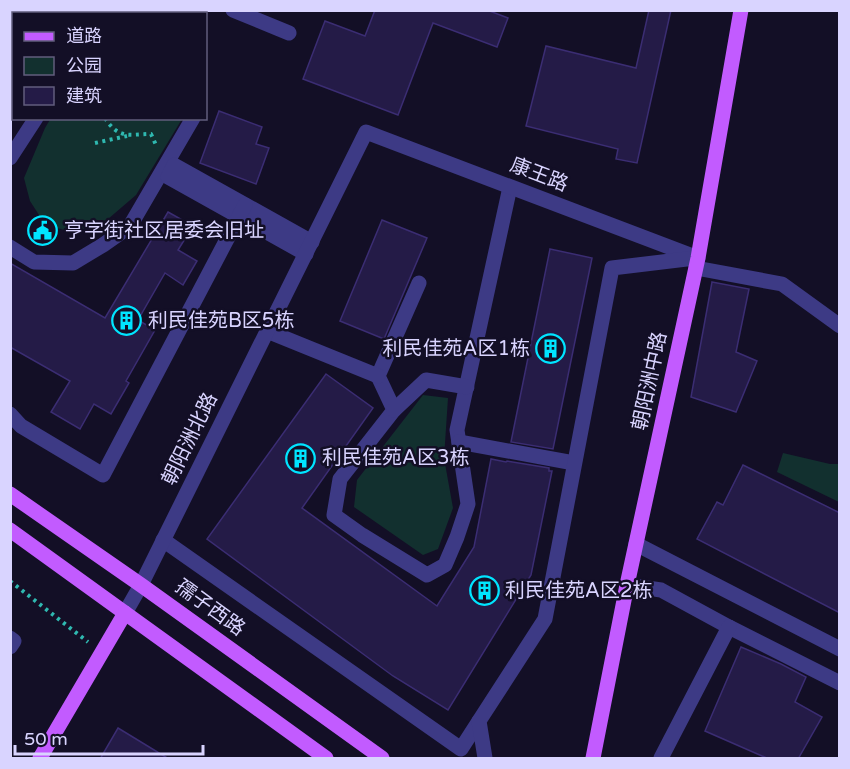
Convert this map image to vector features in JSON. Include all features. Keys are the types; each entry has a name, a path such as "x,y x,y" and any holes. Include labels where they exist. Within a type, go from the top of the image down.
{"main road":[{"name":"朝阳洲中路","path":"593,759 627,585 697,263 741,10"},
{"name":"孺子西路","path":"10,494 141,585 382,759"},
{"path":"10,530 324,758"},
{"name":"朝阳洲北路","path":"40,759 125,613"}],"street":[{"path":"233,10 289,33"},
{"path":"10,158 35,120"},
{"path":"10,247 34,262 73,263 103,245 130,226 168,169 192,120"},
{"name":"康王路","path":"366,132 510,187 697,263 782,284 840,326"},
{"name":"朝阳洲北路","path":"125,613 366,132"},
{"path":"168,169 174,165 242,211 309,248"},
{"path":"467,387 426,380 394,410 340,479 334,515 362,536 427,575 446,566 468,504 457,430 467,387 510,187"},
{"path":"10,414 21,426 103,475 242,211"},
{"path":"163,540 461,749 545,619 612,268 697,263"},
{"path":"378,376 419,283"},
{"path":"267,331 378,376 394,410"},
{"path":"459,442 574,463"},
{"path":"636,544 840,649"},
{"path":"627,585 661,590 840,683"},
{"path":"661,759 729,627"},
{"path":"10,638 14,641 10,647"},
{"path":"479,721 485,759"}],"path":[{"path":"106,120 117,132 127,136"},
{"path":"95,143 127,136 151,134 168,169"},
{"path":"10,581 101,653"}],"green space":[{"path":"50,120 181,120 136,195 108,219 92,227 72,232 57,228 41,218 30,201 24,178"},
{"path":"423,395 448,398 444,458 453,508 438,549 423,555 354,507 357,480"},
{"path":"783,453 839,464 839,502 777,472"}],"building":[{"path":"375,10 487,10 508,18 497,47 433,23 398,115 303,79 325,21 365,36"},
{"path":"649,10 671,10 637,163 616,159 618,149 526,126 546,46 636,68"},
{"path":"219,111 262,127 256,144 269,148 256,184 200,163"},
{"path":"168,212 193,226 178,250 197,261 183,285 165,273 138,320 155,330 126,381 129,383 111,414 94,404 80,429 51,412 70,381 10,347 10,263 105,318"},
{"path":"382,220 427,238 384,339 340,321"},
{"name":"利民佳苑A区1栋","path":"550,249 592,258 553,449 511,442"},
{"path":"712,282 749,289 736,352 757,361 736,412 691,397"},
{"path":"326,374 373,408 302,508 437,606 474,547 491,459 549,468 549,471 552,471 531,575 448,710 393,676 207,539"},
{"path":"743,465 840,513 840,613 697,539 717,502 723,505"},
{"path":"741,647 806,677 795,702 822,717 798,759 769,759 705,731"},
{"path":"118,728 169,759 100,759"}],"place":[{"name":"亨字街社区居委会旧址","path":"43,231"},
{"name":"利民佳苑B区5栋","path":"127,321"},
{"name":"利民佳苑A区1栋","path":"551,349"},
{"name":"利民佳苑A区3栋","path":"301,458"},
{"name":"利民佳苑A区2栋","path":"484,591"}]}
